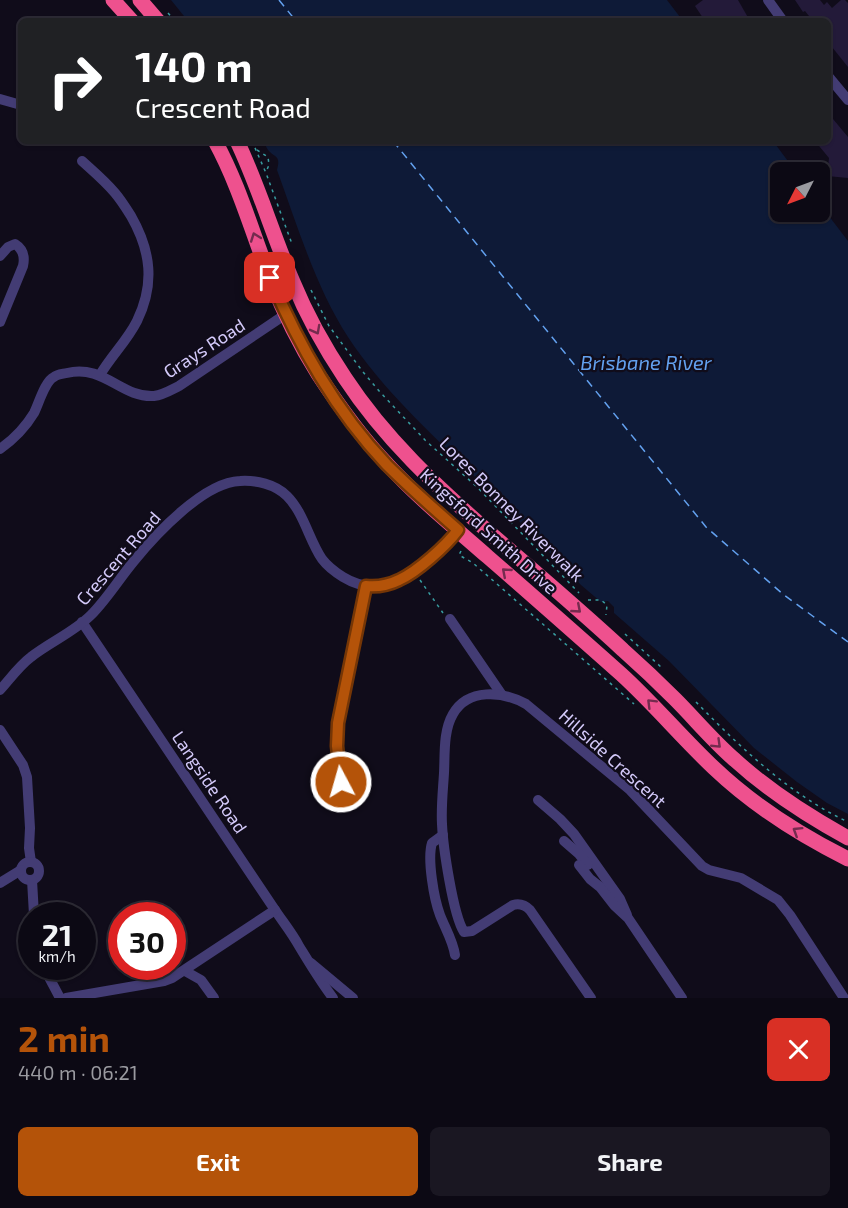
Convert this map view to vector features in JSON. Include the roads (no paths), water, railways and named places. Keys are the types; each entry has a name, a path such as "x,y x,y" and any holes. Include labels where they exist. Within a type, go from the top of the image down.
{"highway":[{"path":"113,0 129,18"},
{"path":"140,0 155,18"},
{"name":"Kingsford Smith Drive","path":"216,144 236,185 270,278 294,331 317,372 354,425 386,463 403,481 623,676 734,786 773,816 848,859"},
{"name":"Kingsford Smith Drive","path":"238,144 254,177 293,284 316,331 335,364 394,443 459,506 654,678 736,762 780,796 848,838"}],"street":[{"path":"768,0 781,18"},
{"path":"831,80 848,100"},
{"path":"0,99 18,104"},
{"path":"82,161 113,190 124,204 141,235 148,270 148,290 139,316 100,375"},
{"path":"0,256 10,245 16,244 22,252 24,264 0,322"},
{"name":"Grays Road","path":"0,449 15,438 25,426 51,378 83,370 100,375 143,395 164,393 186,381 286,314"},
{"name":"Crescent Road","path":"0,690 32,656 82,622 97,608 156,536 182,512 203,495 227,483 240,481 271,485 280,490 297,510 322,559 330,569 352,582 366,586"},
{"path":"341,782 337,746 338,723 366,586 385,584 404,577 446,545 458,530"},
{"path":"448,618 502,695"},
{"name":"Langside Road","path":"82,622 301,947 318,979 333,998"},
{"name":"Hillside Crescent","path":"591,998 525,906 513,905 470,932 464,932 455,910 443,835 445,742 450,718 459,705 472,697 484,694 502,695 531,706 633,794 702,866 741,878 778,900 844,998"},
{"path":"0,730 23,765 27,777 31,862"},
{"path":"538,800 574,834 620,899 628,918"},
{"name":"Hillside Crescent","path":"443,835 432,843 430,860 437,906 453,944 455,955"},
{"path":"564,842 584,859 602,888 628,918 682,998"},
{"path":"0,883 21,870 24,863 36,864 38,869 36,877 32,879 24,878 21,870"},
{"path":"579,865 590,879 602,888"},
{"path":"32,879 33,902"},
{"path":"186,970 274,910"},
{"name":"Langside Road","path":"308,961 353,998"},
{"path":"186,972 201,980 214,998"},
{"path":"50,980 60,998"},
{"path":"66,998 166,980"}],"water":[{"path":"171,0 667,0 681,18 186,18"},
{"name":"Brisbane River","path":"265,144 775,144 789,162 770,162 770,222 830,222 830,217 848,241 848,814 827,803 797,782 754,748 669,661 614,613 614,607 608,601 601,602 581,585 391,392 361,356 326,298 277,170 277,157 268,150"}]}
